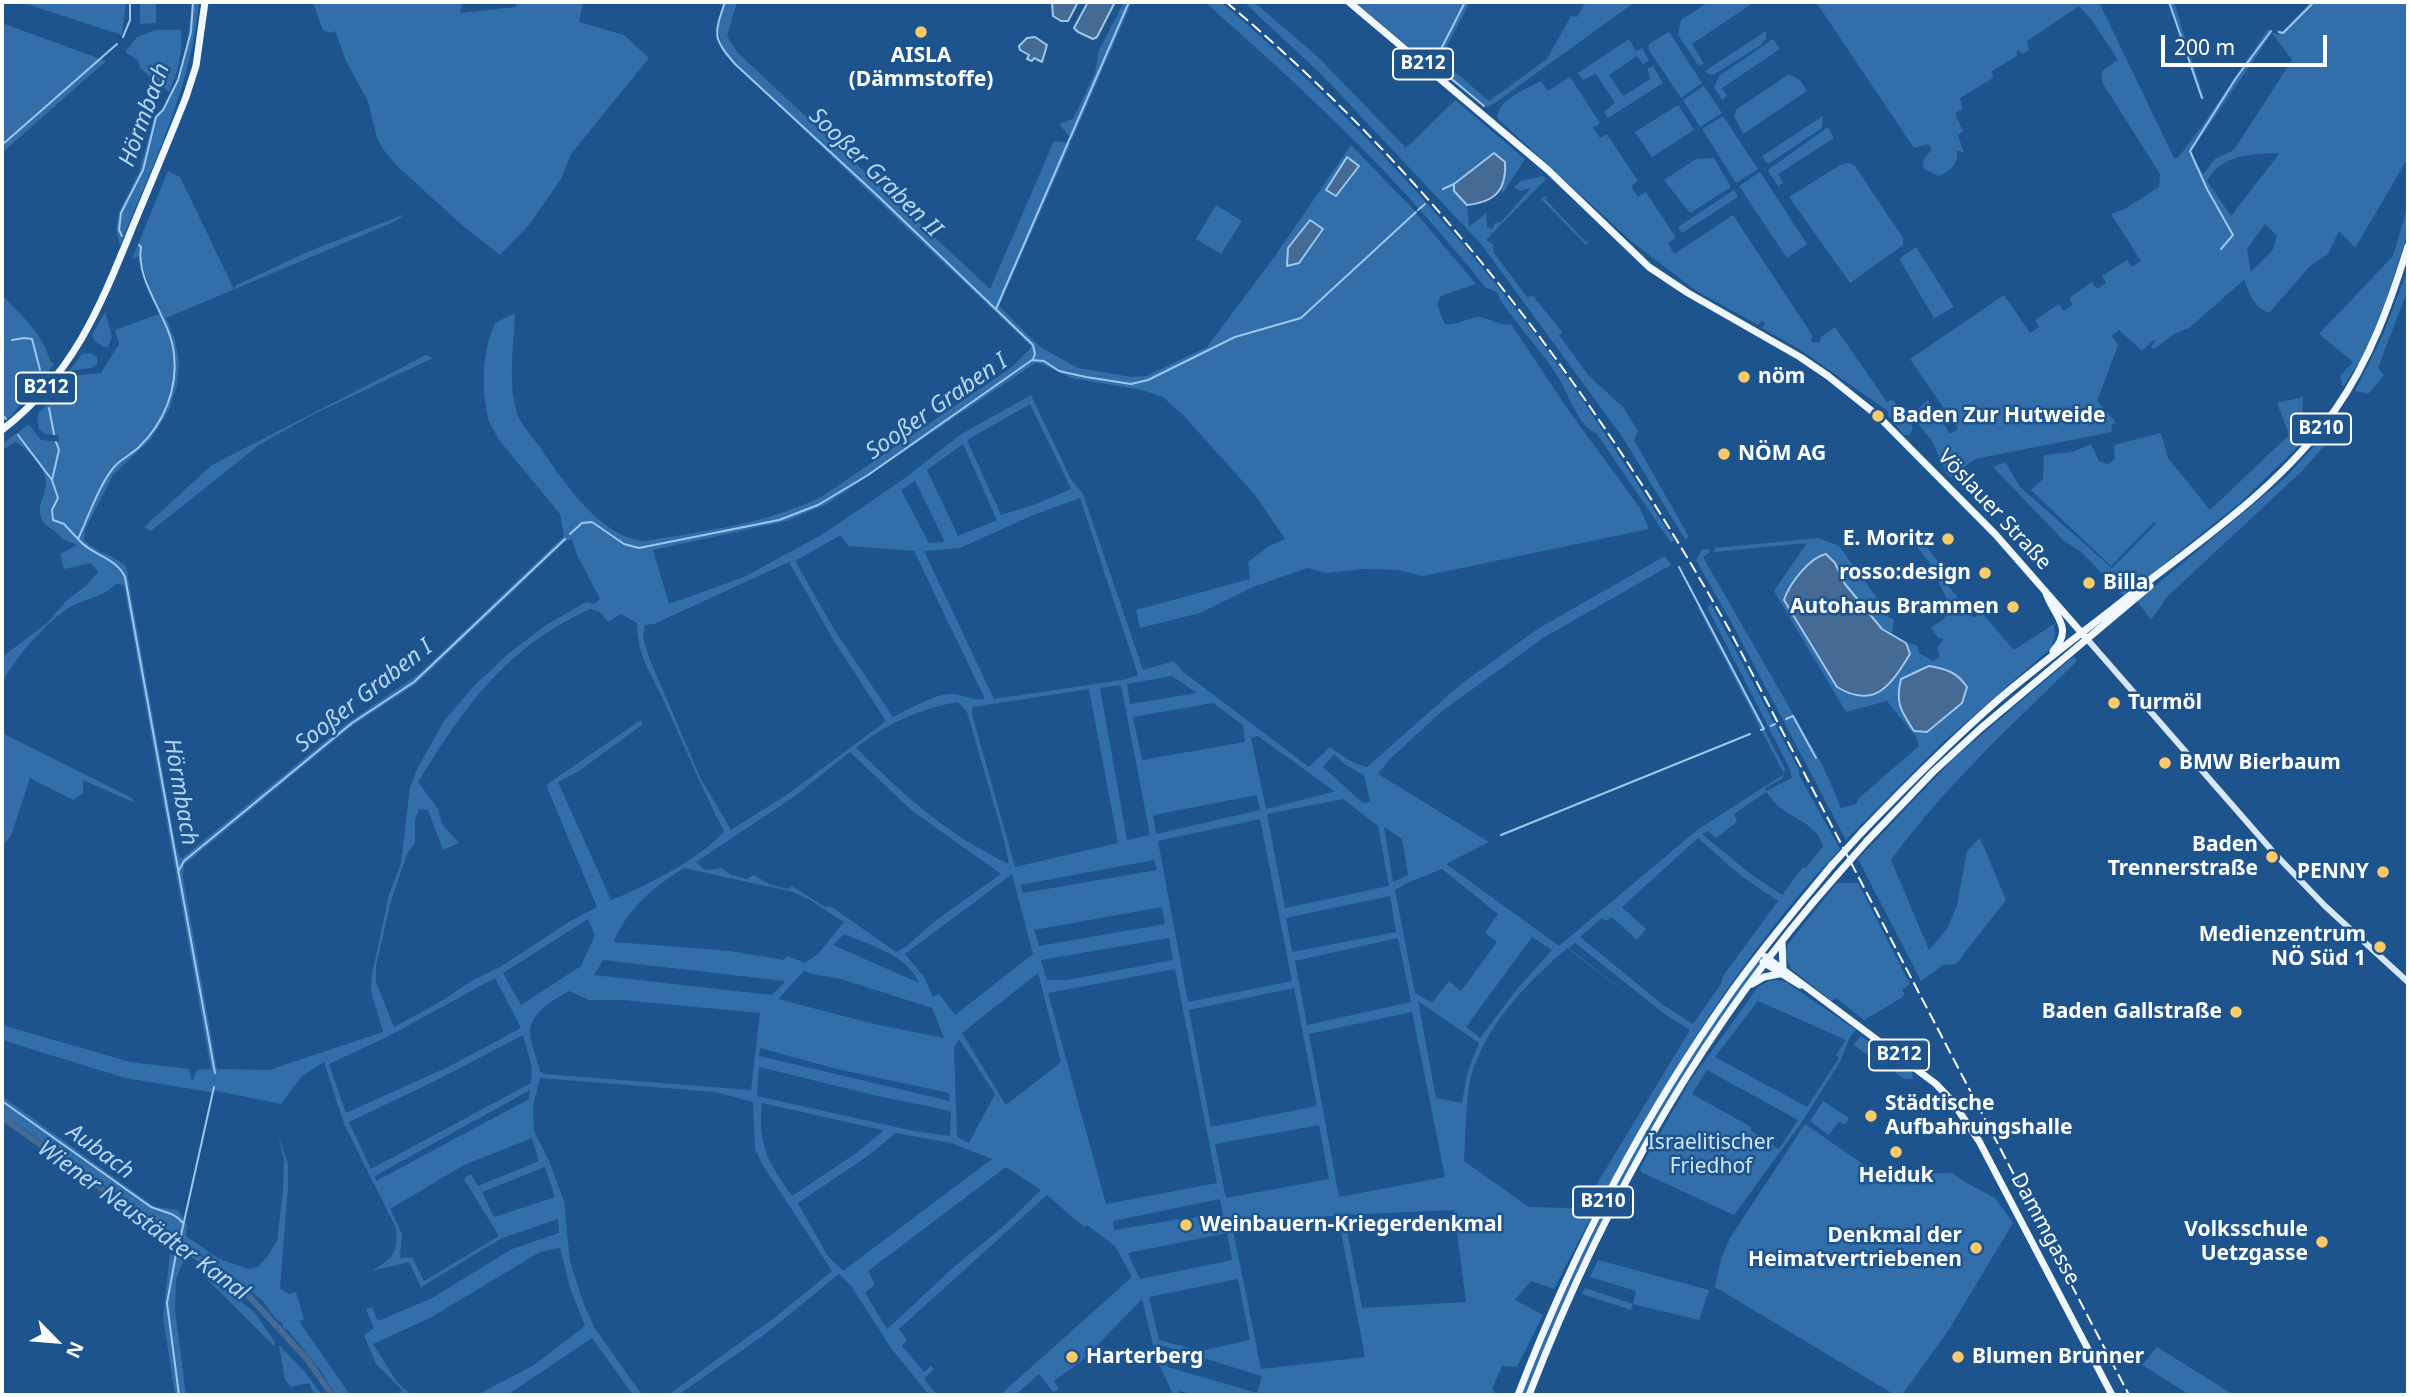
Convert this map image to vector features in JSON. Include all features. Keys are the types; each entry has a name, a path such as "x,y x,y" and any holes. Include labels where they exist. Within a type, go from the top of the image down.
{"main road":[{"name":"B212","path":"2,430 51,382 83,340 100,306 186,97 196,66 205,2"},
{"name":"Vöslauer Straße","path":"1349,2 1497,126 1567,188 1649,267 1688,293 1800,357 1853,395 1901,438 1996,535 2085,636"},
{"name":"B210","path":"1529,1395 1583,1266 1617,1196 1689,1072 1767,961 1867,841 1952,755 2085,636 2267,486 2310,442 2334,412 2373,344 2408,246"},
{"name":"B210","path":"1518,1395 1573,1263 1615,1180 1678,1071 1758,956 1832,865 1943,750 2056,649 2062,635 2060,619 2048,601 2044,589"},
{"name":"B210","path":"2025,677 2085,636"},
{"path":"1748,987 1781,971 1782,942"},
{"name":"Dammgasse","path":"1758,956 1918,1069 1936,1084 1967,1121 2112,1395"}],"street":[{"name":"Vöslauer Straße","path":"2085,636 2275,854 2325,906 2408,982"}],"green space":[{"path":"20,2 126,2 122,35"},
{"path":"140,2 156,2 156,23 140,24"},
{"path":"192,2 199,2 195,34 179,96 120,245 116,230 119,212 139,172 154,118 171,97 177,82 186,47"},
{"path":"313,2 463,2 460,13 516,7 517,2 583,2 579,22 624,35 649,58 571,154 561,179 529,225 500,255 463,226 397,166 383,149 377,138 368,101 346,61 335,31 330,33 323,30"},
{"path":"723,2 737,2 727,36 737,52 990,289 1054,141 1071,143 999,306 1040,347 1078,368 1132,377 1146,376 1207,347 1275,256 1351,145 1410,206 1476,284 1441,296 1437,305 1445,324 1478,317 1511,324 1569,411 1640,508 1649,529 1423,576 1398,570 1363,569 1326,573 1307,568 1253,587 1200,613 1140,628 1136,610 1250,579 1248,562 1269,546 1285,539 1255,495 1184,416 1163,397 1142,390 1071,378 1035,363 827,504 787,521 653,550 669,604 744,577 823,534 905,478 960,435 1031,395 1071,479 1083,494 1143,670 1174,661 1182,671 1309,767 1330,747 1352,762 1367,767 1461,684 1539,628 1665,556 1671,565 1543,638 1441,712 1390,759 1378,774 1489,842 1446,864 1559,946 1697,830 1783,774 1782,779 1765,788 1766,791 1792,778 1789,767 1707,607 1711,604 1840,849 1796,898 1717,1004 1648,1115 1554,1289 1531,1281 1515,1300 1543,1315 1517,1367 1502,1366 1492,1389 1496,1395 1197,1395 1179,1391 1179,1395 1173,1395 1156,1357 1142,1299 1083,1360 1054,1381 1059,1389 1053,1392 1039,1374 1015,1395 1000,1395 1132,1277 1115,1246 1087,1225 1084,1227 1047,1195 899,1329 907,1340 902,1346 924,1372 931,1366 934,1369 924,1379 937,1395 929,1395 891,1348 851,1286 839,1274 764,1335 678,1395 668,1395 778,1315 832,1271 762,1164 755,1149 753,1102 715,1092 540,1078 533,1106 534,1131 564,1201 570,1261 583,1302 594,1327 642,1395 633,1395 592,1338 507,1395 477,1395 534,1365 585,1326 570,1288 560,1248 540,1252 430,1318 373,1344 397,1382 411,1395 394,1395 403,1391 376,1364 364,1335 374,1328 366,1309 372,1307 378,1321 432,1298 512,1249 559,1233 558,1219 502,1238 421,1287 409,1262 372,1271 393,1254 396,1228 344,1124 324,1062 302,1076 281,1104 217,1091 125,1078 2,1040 2,1025 130,1062 189,1069 192,1082 197,1070 211,1069 124,585 116,584 58,616 21,654 2,684 2,659 6,654 47,623 67,600 87,585 98,572 91,563 64,569 60,554 77,545 62,539 42,520 40,505 45,491 45,476 34,458 15,442 2,450 2,444 29,424 41,440 59,442 58,433 56,436 45,434 39,429 39,413 68,382 79,375 101,373 119,344 115,330 159,314 139,256 132,259 168,171 180,177 234,289 235,286 307,252 405,214 394,222 166,318 175,340 179,361 177,385 169,410 151,439 113,475 85,530 84,540 126,566 176,847 181,859 346,724 420,673 564,536 560,514 499,440 488,420 484,394 484,365 495,323 515,313 513,391 518,416 525,428 585,506 614,530 629,538 646,541 758,520 802,506 823,496 1012,367 1029,350 1031,346 725,55 718,31","holes":["1030,404 1071,489 1001,515 967,440","963,444 997,520 958,536 927,470","915,481 945,542 929,543 901,490","1080,498 1138,675 1122,680 994,699 924,551 960,548 1031,516","841,535 848,546 914,551 985,699 955,694 929,699 893,717 835,631 795,561","572,539 577,555 600,599 594,604 586,602 546,625 509,653 474,686 444,721 410,787 401,863 389,895 372,974 371,991 383,1032 269,1070 217,1069 183,877 184,865 352,726 416,684 566,541","789,562 834,641 886,721 788,794 731,830 700,777 650,660 643,638 645,625 654,624","590,609 600,612 608,622 621,614 637,623 640,646 647,667 724,831 688,861 611,900 558,782 579,771 643,724 641,720 546,785 597,907 500,967 394,1027 376,982 376,966 391,901 407,854 415,843 415,820 419,809 428,810 443,850 459,843 442,824 438,809 418,782 471,704 511,661 560,624","1172,676 1197,693 1130,704 1127,684","1121,685 1150,835 1127,840 1100,688","1089,689 1118,843 1015,867 972,714 973,707","958,702 967,712 1009,864 966,840 927,813 856,748 892,724 931,708","1213,703 1243,725 1245,742 1142,760 1133,717","1258,736 1334,791 1266,809 1251,738","850,752 911,810 1001,874 896,952 832,907 825,907 792,886 788,889 769,884 754,875 747,879 731,875 722,868 705,870 696,862 795,796","1334,754 1344,764 1364,775 1370,802 1363,803 1323,767","1766,792 1777,805 1810,827 1823,846 1782,895 1749,873 1702,834 1708,831 1716,838 1737,822 1734,814","1257,795 1260,810 1156,834 1153,815","1343,799 1378,826 1389,886 1285,908 1267,814","1260,819 1292,981 1188,1002 1158,841","1384,827 1402,839 1408,875 1393,882","1698,838 1741,876 1778,901 1723,976 1721,984 1693,1024 1663,1005 1580,937 1602,918 1606,921 1612,917 1637,940 1646,929 1622,907","1154,860 1157,870 1023,893 1020,885","684,868 793,892 844,922 818,954 805,963 788,956 784,960 730,951 614,942 634,909 652,891","1442,869 1498,914 1485,933 1497,942 1461,991 1449,981 1432,1003 1415,993 1395,890","1012,874 1033,954 955,1015 939,994 933,997 924,977 905,954","1390,896 1396,932 1292,952 1286,918","1162,907 1165,924 1039,946 1034,930","588,919 595,935 581,966 521,1005 503,973","844,934 897,958 914,973 919,983 833,945","1532,937 1552,950 1517,989 1480,1038 1466,1027","1169,938 1173,960 1067,980 1047,980 1041,960","1398,938 1411,1002 1307,1025 1295,961","1575,943 1666,1015 1690,1030 1586,1202 1576,1208 1529,1207 1464,1161 1468,1091 1476,1061 1508,1007 1567,948 1640,1004 1569,948","603,960 784,981 785,982 772,995 594,975","1175,969 1217,1183 1106,1204 1048,993","804,971 841,979 932,1008 944,1038 874,1024 778,999","1038,973 1061,1062 1006,1105 962,1033","495,978 521,1028 450,1066 346,1113 329,1064 387,1037","1294,988 1317,1106 1211,1127 1189,1010","569,991 589,1000 622,1000 760,1013 751,1090 544,1074 540,1071 530,1036 531,1024 539,1012","1418,1001 1479,1043 1467,1074 1462,1103 1436,1098","1412,1012 1445,1177 1339,1197 1309,1034","523,1035 532,1068 531,1083 371,1169 349,1122","959,1039 995,1094 969,1143 957,1137 954,1048","760,1048 837,1069 949,1093 950,1101 759,1056","759,1067 951,1111 950,1136 914,1131 757,1096","530,1090 529,1099 376,1181 375,1176","762,1103 883,1131 855,1154 792,1196 771,1163 761,1130","1319,1125 1329,1179 1226,1198 1215,1144","896,1133 951,1143 992,1159 843,1271 827,1255 798,1203 865,1158","532,1138 539,1161 478,1186 471,1174 464,1179 499,1236 424,1281 412,1257 400,1258 402,1234 390,1209 464,1165","545,1167 555,1197 494,1217 482,1192","1006,1167 1041,1190 1005,1225 954,1267 887,1329 865,1293 875,1284 868,1271","1220,1199 1223,1215 1114,1230 1113,1221","1454,1210 1466,1302 1362,1308 1344,1215","1338,1216 1365,1357 1261,1369 1232,1225 1270,1219","1227,1233 1232,1260 1140,1279 1128,1253","1238,1279 1250,1340 1200,1351 1159,1340 1149,1297","1160,1345 1262,1376 1257,1393 1168,1367"]},
{"path":"1124,2 1132,2 1072,140 1059,124 1073,119 1095,73 1099,50"},
{"path":"1205,2 1221,2 1305,77 1385,157 1460,241 1569,380 1674,540 1671,543 1597,434 1590,430 1578,415 1555,372 1502,303 1497,292 1485,287 1413,202 1356,142"},
{"path":"1244,2 1254,2 1319,58 1406,148 1455,100 1525,159 1503,193 1501,189 1506,178 1454,191 1467,205 1469,227 1486,213 1487,227 1492,229 1531,188 1520,191 1514,187 1521,181 1543,176 1546,179 1486,240 1493,244 1494,253 1527,297 1533,296 1563,333 1559,335 1589,376 1623,407 1638,431 1634,440 1689,537 1685,539 1623,438 1481,244 1323,76"},
{"path":"1355,2 1470,2 1440,59 1489,101 1547,59 1571,16 1577,17 1586,2 1635,2 1487,107 1435,69"},
{"path":"1709,2 1748,2 1750,5 1692,44 1704,64 1699,66 1678,35 1681,20"},
{"path":"1816,2 2099,2 2174,158 2178,158 2268,29 2280,35 2276,30 2283,31 2311,2 2408,2 2408,158 2355,248 2339,231 2328,254 2310,266 2269,313 2256,304 2244,280 2189,328 2174,334 2154,349 2151,347 2156,340 2142,351 2119,330 2112,336 2118,345 2097,401 2115,421 2115,424 2111,425 2112,432 1975,459 1951,477 1946,473 1932,441 1911,415 1928,400 1950,434 1958,429 1910,359 2004,295 2030,333 2039,327 2035,320 2059,304 2063,311 2073,305 2069,298 2092,282 2097,289 2106,283 2102,276 2127,260 2132,267 2141,261 2111,214 2123,210 2159,187 2160,174 2102,82 2102,71 2118,60 2091,19 2079,6 2027,41 2029,50 2023,54 2017,50 2017,56 1992,71 1993,78 1960,98 1963,109 1955,113 1963,131 1958,135 1964,153 1957,150 1957,159 1950,169 1939,176 1924,169 1923,160 1932,149 1928,144 1914,148","holes":["2272,33 2292,60 2234,150 2215,159 2203,174 2190,153","2279,153 2231,216 2207,181 2221,165 2248,155","2265,224 2277,236 2273,250 2251,272 2247,249"]},
{"path":"2170,2 2174,2 2204,98 2201,99"},
{"path":"2,23 106,61 2,153"},
{"path":"156,30 181,30 179,62 169,92 140,68 138,60 125,52 137,37"},
{"path":"1766,31 1766,38 1761,45 1713,75 1705,71"},
{"path":"1669,32 1702,83 1681,98 1649,50 1649,44"},
{"path":"1629,39 1636,51 1642,48 1649,61 1643,64 1637,56 1609,75 1623,96 1651,79 1647,69 1653,66 1663,83 1608,118 1604,112 1615,103 1596,74 1583,80 1578,73"},
{"path":"1773,39 1780,49 1722,88 1727,96 1722,100 1714,87 1719,76"},
{"path":"1789,74 1800,80 1807,91 1743,134 1734,116 1737,109"},
{"path":"1570,77 1600,123 1593,128 1600,138 1607,134 1638,181 1631,186 1638,197 1646,192 1676,238 1668,243 1674,254 1733,215 1812,335 1811,342 1819,343 1821,337 1835,327 1887,402 1892,399 1912,424 1909,435 1904,435 1888,416 1888,411 1799,349 1762,328 1765,322 1762,321 1758,325 1695,290 1631,241 1497,118 1502,105 1521,91 1541,81 1548,91"},
{"path":"1704,86 1722,113 1700,127 1683,100"},
{"path":"1678,105 1694,130 1652,157 1635,132"},
{"path":"1723,116 1758,169 1736,183 1702,129"},
{"path":"1823,116 1822,128 1768,164 1762,156"},
{"path":"1828,127 1834,138 1778,174 1783,183 1778,186 1768,170"},
{"path":"1714,158 1731,187 1690,213 1664,180 1696,159"},
{"path":"1849,163 1855,166 1903,238 1903,245 1850,283 1789,197 1840,165"},
{"path":"1760,172 1807,244 1787,258 1739,186"},
{"path":"1734,190 1738,197 1682,233 1678,227"},
{"path":"1548,196 1545,199 1586,242 1589,240 1584,249 1586,245 1543,201 1540,203 1543,197"},
{"path":"1216,205 1242,221 1221,254 1196,239"},
{"path":"2408,205 2408,233 2380,319 2365,353 2343,387 2340,376 2353,362 2319,334 2393,256"},
{"path":"1916,247 1954,307 1934,318 1899,259"},
{"path":"2408,269 2408,289 2378,368 2384,375 2368,394 2355,391 2382,337"},
{"path":"2,295 37,334 54,364 11,416 2,423"},
{"path":"105,312 112,336 108,347 103,347 92,335"},
{"path":"91,353 97,357 97,364 91,368 69,371 82,354"},
{"path":"426,355 433,358 314,414 259,445 151,531 144,527 212,465"},
{"path":"2303,397 2302,420 2308,437 2241,502 2124,596 2081,552 2063,540 1993,467 2005,462 2020,487 2112,568 2156,524 2154,522 2111,566 2031,490 2043,479 2044,455 2072,452 2091,444 2099,461 2108,464 2115,459 2114,445 2161,433 2168,458 2210,510 2289,435 2277,403"},
{"path":"2316,444 2325,445 2303,470 2167,597 2151,620 2137,601 2285,478"},
{"path":"1918,536 1947,573 1946,583 1974,618 1981,612 2014,650 2054,624 2055,635 2051,648 1940,745 1846,840 1696,560 1702,550 1710,549 1703,557 1823,766 1841,808 1856,804 1859,798 1919,746 1916,737 1887,701 1846,712 1774,591 1807,543 1714,552 1715,548 1818,538 1839,546 1878,599 1883,613 1894,620 1892,634 1867,612 1835,563 1786,592 1909,654 1906,643 1917,645 1919,653 1933,661 1940,657 1937,648 1944,639 1938,638 1931,628 1945,618 1949,604 1930,563 1913,542","holes":["1929,666 1949,670 1901,679"]},
{"path":"1700,607 1785,769 1784,773 1698,608"},
{"path":"2074,656 2077,661 1956,781 1891,860 1929,950 1947,929 1957,905 1967,851 1980,838 2006,900 1956,964 1943,965 1921,981 1858,859 1952,760"},
{"path":"2,733 132,798 135,803 83,780 83,793 73,800 30,778 11,836 2,845"},
{"path":"1837,883 1858,883 1910,984 1902,990 1903,997 1864,1020 1836,998 1832,1001 1791,969 1785,955 1788,944"},
{"path":"1759,963 1691,1066 1629,1171 1573,1281 1525,1395 1521,1395 1569,1282 1624,1172 1686,1066 1719,1015"},
{"name":"Israelitischer Friedhof","path":"1769,981 1786,982 1856,1030 1850,1037 1840,1062 1802,1122 1734,1215 1641,1172 1640,1168 1690,1081 1758,987","holes":["1758,1001 1846,1040 1836,1055 1839,1058 1807,1107 1715,1057","1707,1070 1798,1120 1779,1149 1750,1130 1751,1127 1692,1094"]},
{"path":"1861,1036 1912,1072 1913,1079 1905,1079 1853,1045"},
{"path":"2,1096 155,1207 178,1210 187,1225 186,1236 219,1259 249,1269 258,1267 277,1241 284,1160 278,1134 288,1163 280,1289 289,1294 296,1292 304,1319 299,1321 350,1395 336,1395 321,1371 262,1300 2,1113"},
{"path":"1823,1101 1849,1118 1845,1124 1838,1122 1829,1135 1810,1121"},
{"path":"1805,1124 1877,1174 1952,1173 1995,1198 2013,1223 1948,1331 1902,1395 1895,1395 1715,1287 1721,1259 1730,1238"},
{"path":"170,1254 184,1259 176,1280 175,1310 186,1395 175,1395 163,1317"},
{"path":"1598,1260 1709,1290 1699,1320 1633,1304 1636,1291 1590,1277"},
{"path":"204,1276 210,1277 254,1312 275,1342 274,1346"},
{"path":"1585,1288 1633,1304 1631,1310 1582,1294"},
{"path":"279,1345 305,1372 322,1395 315,1395 309,1383 291,1387 285,1379"},
{"path":"2157,1347 2234,1395 2190,1395 2142,1365"}],"shaded area":[{"path":"1052,2 1078,2 1068,21 1061,21 1053,16"},
{"path":"1088,2 1115,2 1097,37 1093,39 1074,28"},
{"path":"1035,37 1047,45 1042,62 1034,58 1032,61 1027,59 1029,55 1020,50 1019,46 1027,38"},
{"path":"1494,153 1505,162 1501,187 1485,201 1467,205 1454,191 1454,184"},
{"path":"1347,157 1359,166 1336,196 1326,190"},
{"path":"1310,220 1323,229 1299,263 1287,266 1288,248"},
{"path":"1826,554 1835,563 1845,584 1882,629 1906,643 1910,654 1889,684 1872,695 1862,696 1837,687 1784,600 1790,586 1801,572 1813,560"},
{"path":"1929,666 1951,672 1967,687 1962,703 1927,732 1914,731 1900,706 1901,679"}],"waterway":[{"name":"Hörmbach","path":"123,37 130,20 130,2"},
{"name":"Hörmbach","path":"122,236 119,230 121,213 143,170 156,117 163,110 178,80 191,32 193,2"},
{"name":"Sooßer Graben II","path":"725,2 717,35 722,48 735,64 1033,345 1033,359"},
{"path":"996,309 1129,2"},
{"path":"1465,2 1438,55 1437,64 1484,106"},
{"path":"2169,2 2202,98"},
{"path":"2279,32 2283,33 2314,2"},
{"path":"2221,249 2233,235 2207,189 2190,151 2236,78 2271,31"},
{"name":"Hörmbach","path":"2,145 117,44"},
{"path":"1443,189 1454,184"},
{"path":"1418,210 1425,204"},
{"name":"Sooßer Graben I","path":"570,534 582,523 592,522 624,544 639,548 779,520 818,505 868,475 1032,360 1044,361 1059,371 1086,377 1131,384 1148,380 1235,337 1301,318 1416,212"},
{"name":"Hörmbach","path":"139,245 143,274 171,341 174,380 167,405 156,427 148,438 109,474 78,539 116,565 125,577 215,1073"},
{"path":"12,340 32,339 40,370"},
{"path":"49,408 54,434"},
{"name":"Hörmbach","path":"2,414 6,419"},
{"name":"Hörmbach","path":"18,435 52,480 58,498 52,510 53,520 64,524 78,539"},
{"path":"52,480 59,450 56,442"},
{"name":"Sooßer Graben I","path":"178,872 184,861 352,723 414,682 565,539"},
{"path":"1679,567 1764,729 1761,730"},
{"path":"1786,719 1793,716 1816,758"},
{"path":"1771,726 1775,724"},
{"path":"1501,835 1750,734"},
{"name":"Hörmbach","path":"181,1235 214,1087"},
{"name":"Aubach","path":"2,1101 151,1207 172,1214 183,1223"},
{"name":"Wiener Neustädter Kanal","path":"2,1117 244,1291 307,1359 332,1395"},
{"name":"Hörmbach","path":"176,1254 167,1303 179,1395"}],"railway":[{"path":"1226,2 1302,70 1374,141 1442,216 1567,374 1624,457 1730,631 2129,1395"}],"place":[{"name":"AISLA (Dämmstoffe)","path":"921,32"},
{"name":"nöm","path":"1744,377"},
{"name":"Baden Zur Hutweide","path":"1878,416"},
{"name":"NÖM AG","path":"1724,454"},
{"name":"E. Moritz","path":"1948,539"},
{"name":"rosso:design","path":"1985,573"},
{"name":"Billa","path":"2089,583"},
{"name":"Autohaus Brammen","path":"2013,607"},
{"name":"Turmöl","path":"2114,703"},
{"name":"BMW Bierbaum","path":"2165,763"},
{"name":"Baden Trennerstraße","path":"2272,857"},
{"name":"PENNY","path":"2383,872"},
{"name":"Medienzentrum NÖ Süd 1","path":"2380,947"},
{"name":"Baden Gallstraße","path":"2236,1012"},
{"name":"Städtische Aufbahrungshalle","path":"1871,1116"},
{"name":"Heiduk","path":"1896,1152"},
{"name":"Weinbauern-Kriegerdenkmal","path":"1186,1225"},
{"name":"Volksschule Uetzgasse","path":"2322,1242"},
{"name":"Denkmal der Heimatvertriebenen","path":"1976,1248"},
{"name":"Harterberg","path":"1072,1357"},
{"name":"Blumen Brunner","path":"1958,1357"}]}
